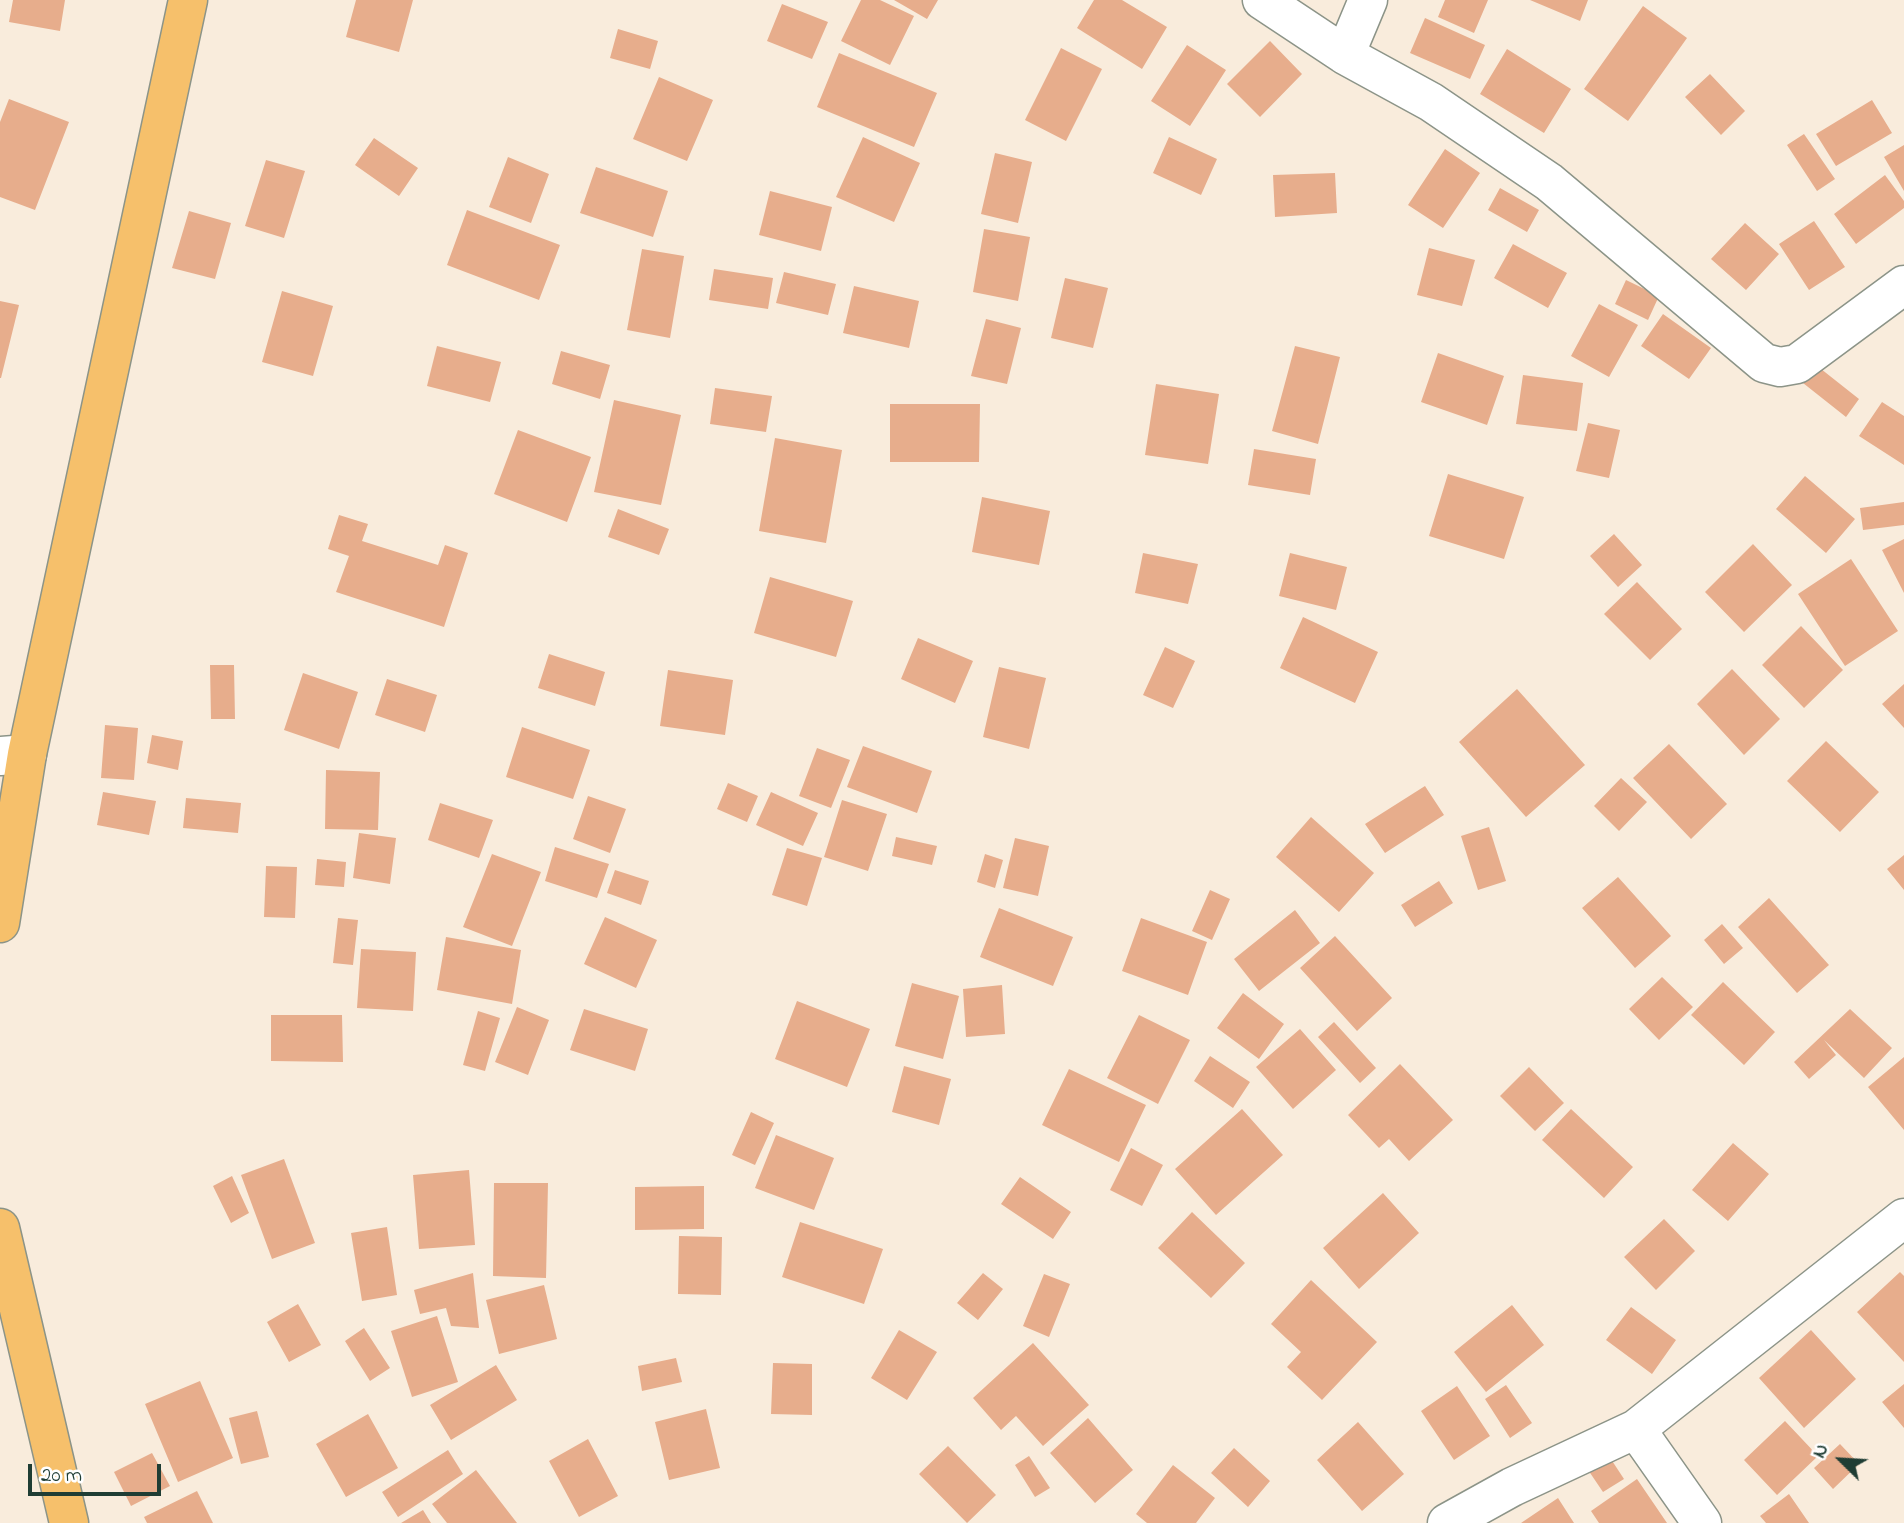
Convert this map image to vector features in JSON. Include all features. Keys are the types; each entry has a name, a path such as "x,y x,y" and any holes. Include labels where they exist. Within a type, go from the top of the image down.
{"main road":[{"path":"0,923 13,755 188,0"},
{"path":"0,1228 69,1523"}],"street":[{"path":"1262,0 1345,55 1431,102 1549,182 1764,363 1780,367 1797,364 1904,285"},
{"path":"1345,55 1368,0"},
{"path":"1447,1523 1512,1488 1636,1429 1904,1218"},
{"path":"1636,1429 1702,1523"}],"building":[{"path":"13,0 65,0 60,31 9,22"},
{"path":"356,0 413,0 399,52 346,37"},
{"path":"861,0 880,0 914,16 890,65 841,41"},
{"path":"894,0 938,0 927,19"},
{"path":"1094,0 1122,0 1167,27 1142,69 1077,28"},
{"path":"1445,0 1488,0 1474,33 1438,17"},
{"path":"1530,0 1588,0 1580,21"},
{"path":"782,4 828,22 812,59 767,41"},
{"path":"1643,6 1687,38 1628,121 1584,89"},
{"path":"1425,18 1485,45 1470,79 1410,53"},
{"path":"618,29 658,41 650,69 610,58"},
{"path":"1270,41 1302,74 1260,117 1227,84"},
{"path":"1187,45 1226,70 1190,126 1151,101"},
{"path":"1061,48 1102,69 1066,141 1025,120"},
{"path":"1507,49 1571,89 1544,133 1480,94"},
{"path":"839,53 937,93 914,147 817,107"},
{"path":"1710,74 1745,111 1721,135 1685,97"},
{"path":"659,77 713,100 687,161 633,139"},
{"path":"9,99 69,122 35,210 0,197 0,122"},
{"path":"1872,100 1892,133 1836,166 1816,134"},
{"path":"1804,134 1835,179 1817,191 1787,145"},
{"path":"863,137 920,163 894,222 836,197"},
{"path":"1169,137 1217,159 1201,195 1153,173"},
{"path":"374,138 418,168 399,196 355,165"},
{"path":"1904,145 1904,191 1884,157"},
{"path":"1445,149 1480,173 1443,228 1408,205"},
{"path":"995,153 1032,162 1018,223 981,214"},
{"path":"508,157 549,174 531,223 489,207"},
{"path":"266,160 305,171 284,238 245,226"},
{"path":"596,167 668,191 653,237 580,213"},
{"path":"1335,173 1337,213 1275,217 1273,175"},
{"path":"1885,175 1904,201 1904,208 1856,244 1834,214"},
{"path":"1500,188 1539,210 1527,232 1488,210"},
{"path":"770,191 832,207 821,251 759,235"},
{"path":"467,210 560,245 539,300 447,265"},
{"path":"189,211 231,223 215,279 172,268"},
{"path":"1814,221 1845,267 1809,290 1779,244"},
{"path":"1745,223 1779,254 1746,290 1711,259"},
{"path":"984,229 1030,237 1018,301 973,292"},
{"path":"1513,244 1567,273 1548,308 1494,278"},
{"path":"1429,248 1475,260 1462,306 1417,295"},
{"path":"642,249 684,256 670,338 627,330"},
{"path":"714,269 773,278 768,309 709,300"},
{"path":"784,272 836,284 828,315 776,303"},
{"path":"1065,278 1108,288 1093,348 1051,338"},
{"path":"1626,280 1659,296 1648,320 1615,304"},
{"path":"854,286 919,301 909,348 843,333"},
{"path":"282,291 333,306 313,376 262,362"},
{"path":"0,301 19,305 1,378 0,378"},
{"path":"1599,304 1638,325 1609,377 1571,356"},
{"path":"1663,314 1711,348 1689,379 1641,346"},
{"path":"986,319 1021,328 1007,384 971,376"},
{"path":"437,346 501,362 490,402 427,386"},
{"path":"1295,346 1340,357 1318,444 1272,431"},
{"path":"561,351 610,365 600,399 552,384"},
{"path":"1438,353 1504,376 1487,425 1421,402"},
{"path":"1816,365 1859,399 1846,417 1803,383"},
{"path":"1523,375 1583,383 1577,431 1516,424"},
{"path":"1156,384 1219,394 1208,464 1145,455"},
{"path":"715,388 772,396 766,432 710,424"},
{"path":"614,400 681,415 661,505 594,492"},
{"path":"1882,402 1904,416 1904,465 1859,436"},
{"path":"890,404 980,404 979,462 890,462"},
{"path":"1588,423 1620,430 1609,478 1576,471"},
{"path":"518,430 591,457 567,522 494,494"},
{"path":"775,438 842,450 826,543 759,531"},
{"path":"1254,449 1316,459 1310,495 1248,485"},
{"path":"1448,474 1524,497 1504,559 1429,536"},
{"path":"1805,476 1855,519 1826,553 1776,509"},
{"path":"982,497 1050,511 1039,565 972,552"},
{"path":"1904,502 1904,525 1863,530 1860,508"},
{"path":"618,509 669,529 659,555 608,537"},
{"path":"339,515 368,524 362,541 438,565 445,545 468,553 444,627 336,592 349,556 328,549"},
{"path":"1614,534 1642,565 1618,587 1590,556"},
{"path":"1904,539 1904,593 1882,550"},
{"path":"1753,544 1792,585 1744,632 1705,592"},
{"path":"1143,553 1198,564 1188,604 1135,593"},
{"path":"1290,553 1347,567 1336,610 1279,596"},
{"path":"1851,559 1898,631 1845,666 1798,594"},
{"path":"770,577 853,601 836,657 754,633"},
{"path":"1637,582 1682,629 1650,660 1604,614"},
{"path":"1303,617 1378,652 1355,703 1280,668"},
{"path":"1801,626 1843,670 1804,708 1762,665"},
{"path":"918,638 973,661 955,703 901,679"},
{"path":"1165,647 1195,661 1173,708 1143,695"},
{"path":"549,654 605,672 595,706 538,688"},
{"path":"210,665 234,665 235,719 211,719"},
{"path":"999,667 1046,678 1029,749 983,737"},
{"path":"1732,669 1780,719 1744,755 1697,704"},
{"path":"668,670 733,680 725,735 660,726"},
{"path":"303,673 358,692 339,749 284,730"},
{"path":"387,679 437,695 425,732 375,715"},
{"path":"1904,684 1904,728 1882,704"},
{"path":"1517,689 1585,765 1526,817 1459,742"},
{"path":"105,725 138,728 134,780 101,778"},
{"path":"522,727 590,750 573,799 506,777"},
{"path":"152,735 183,741 178,770 147,763"},
{"path":"1826,741 1879,792 1840,832 1787,781"},
{"path":"1669,744 1727,804 1691,839 1633,778"},
{"path":"863,746 932,771 917,813 847,787"},
{"path":"817,748 850,760 831,808 799,796"},
{"path":"326,770 380,772 378,830 325,829"},
{"path":"1621,778 1647,802 1619,831 1594,806"},
{"path":"728,783 758,796 747,822 717,809"},
{"path":"1425,786 1444,815 1385,853 1365,824"},
{"path":"103,792 156,801 149,835 97,825"},
{"path":"771,792 818,813 803,846 756,825"},
{"path":"588,796 626,809 610,853 573,839"},
{"path":"186,798 241,803 238,833 183,828"},
{"path":"842,800 887,814 868,871 824,857"},
{"path":"440,803 493,820 479,858 428,840"},
{"path":"1311,817 1374,873 1339,912 1276,857"},
{"path":"1489,827 1506,881 1478,890 1461,836"},
{"path":"359,833 396,838 390,884 353,878"},
{"path":"896,837 937,846 932,865 892,856"},
{"path":"1015,838 1049,846 1038,896 1003,888"},
{"path":"555,847 609,864 597,898 545,881"},
{"path":"787,848 822,858 807,906 772,895"},
{"path":"492,854 541,872 512,946 463,927"},
{"path":"985,854 1003,860 995,888 977,882"},
{"path":"1904,855 1904,890 1887,869"},
{"path":"317,859 346,862 344,887 315,885"},
{"path":"266,866 297,867 295,918 264,917"},
{"path":"615,870 649,881 641,905 607,893"},
{"path":"1618,877 1671,936 1635,968 1582,908"},
{"path":"1439,881 1453,903 1415,927 1401,905"},
{"path":"1210,890 1230,899 1212,940 1192,931"},
{"path":"1769,898 1829,965 1797,993 1738,927"},
{"path":"999,908 1073,937 1053,986 980,957"},
{"path":"1295,910 1320,943 1259,991 1234,959"},
{"path":"605,917 657,940 636,988 584,964"},
{"path":"338,918 358,920 353,965 333,963"},
{"path":"1141,918 1207,942 1188,995 1122,971"},
{"path":"1722,924 1743,948 1724,964 1704,940"},
{"path":"1335,936 1392,998 1357,1031 1300,968"},
{"path":"446,937 521,950 512,1004 437,990"},
{"path":"361,949 416,952 413,1011 357,1008"},
{"path":"1662,977 1693,1007 1659,1040 1629,1009"},
{"path":"1723,982 1775,1032 1744,1065 1691,1015"},
{"path":"912,983 959,996 943,1059 895,1046"},
{"path":"1002,985 1005,1034 966,1037 963,989"},
{"path":"1243,993 1284,1024 1259,1059 1217,1028"},
{"path":"797,1001 870,1029 847,1087 775,1059"},
{"path":"517,1007 549,1020 528,1075 495,1062"},
{"path":"584,1009 648,1029 635,1071 570,1050"},
{"path":"1850,1009 1892,1048 1864,1078 1824,1040 1836,1055 1809,1079 1794,1062"},
{"path":"478,1011 500,1018 485,1071 463,1065"},
{"path":"271,1015 342,1015 343,1062 271,1061"},
{"path":"1139,1015 1190,1040 1158,1104 1107,1078"},
{"path":"1334,1022 1376,1068 1360,1083 1318,1037"},
{"path":"1300,1029 1336,1070 1293,1109 1256,1067"},
{"path":"1210,1056 1250,1082 1233,1108 1194,1081"},
{"path":"1904,1057 1904,1130 1868,1087"},
{"path":"1400,1064 1453,1120 1409,1161 1389,1139 1379,1148 1348,1115"},
{"path":"904,1066 951,1079 939,1125 892,1112"},
{"path":"1529,1067 1564,1103 1535,1131 1500,1096"},
{"path":"1069,1069 1146,1105 1119,1162 1042,1125"},
{"path":"1242,1109 1283,1155 1216,1215 1175,1169"},
{"path":"1571,1109 1633,1167 1604,1198 1542,1140"},
{"path":"751,1112 774,1123 755,1165 732,1155"},
{"path":"776,1135 834,1158 814,1210 755,1188"},
{"path":"1733,1143 1769,1174 1728,1221 1692,1190"},
{"path":"1131,1148 1163,1165 1142,1206 1110,1190"},
{"path":"284,1159 315,1243 272,1259 241,1175"},
{"path":"469,1170 475,1245 419,1249 413,1175"},
{"path":"232,1176 249,1213 231,1223 213,1186"},
{"path":"1020,1177 1071,1212 1053,1239 1001,1204"},
{"path":"494,1183 548,1183 546,1278 493,1276"},
{"path":"704,1186 704,1229 635,1230 635,1187"},
{"path":"1383,1193 1419,1233 1359,1289 1323,1248"},
{"path":"1192,1212 1245,1263 1211,1298 1158,1248"},
{"path":"1664,1219 1695,1251 1656,1290 1624,1257"},
{"path":"800,1222 883,1249 864,1304 782,1277"},
{"path":"387,1227 397,1295 362,1301 351,1233"},
{"path":"679,1236 722,1237 721,1295 678,1294"},
{"path":"1900,1272 1904,1276 1904,1362 1857,1312"},
{"path":"473,1273 479,1328 451,1326 446,1308 420,1314 414,1290"},
{"path":"983,1273 1003,1289 978,1320 957,1303"},
{"path":"1044,1274 1070,1284 1049,1337 1023,1326"},
{"path":"1311,1280 1377,1342 1322,1400 1287,1367 1301,1352 1271,1324"},
{"path":"544,1285 557,1339 499,1354 486,1300"},
{"path":"298,1304 321,1345 289,1362 267,1322"},
{"path":"1512,1305 1544,1345 1486,1392 1454,1352"},
{"path":"1631,1307 1676,1340 1652,1374 1606,1340"},
{"path":"437,1316 458,1382 412,1397 391,1331"},
{"path":"364,1328 390,1368 370,1381 345,1341"},
{"path":"899,1330 937,1352 907,1400 871,1378"},
{"path":"1811,1330 1856,1379 1804,1428 1759,1378"},
{"path":"1033,1343 1089,1405 1043,1446 1016,1416 1001,1430 973,1398"},
{"path":"676,1358 682,1382 642,1391 638,1366"},
{"path":"773,1363 812,1364 812,1415 771,1414"},
{"path":"496,1365 517,1400 451,1440 430,1405"},
{"path":"200,1381 233,1458 178,1482 145,1404"},
{"path":"1904,1384 1904,1428 1882,1402"},
{"path":"1506,1385 1532,1423 1510,1438 1485,1399"},
{"path":"1457,1386 1490,1436 1454,1460 1421,1411"},
{"path":"706,1409 720,1468 669,1480 655,1422"},
{"path":"257,1411 269,1457 241,1464 229,1418"},
{"path":"368,1414 398,1468 346,1497 316,1444"},
{"path":"1088,1418 1133,1470 1095,1503 1050,1453"},
{"path":"1785,1421 1818,1456 1777,1495 1744,1460"},
{"path":"1358,1422 1404,1474 1362,1511 1317,1460"},
{"path":"588,1439 618,1496 579,1517 549,1461"},
{"path":"1840,1444 1859,1464 1833,1489 1814,1468"},
{"path":"948,1446 996,1495 967,1523 919,1474"},
{"path":"1603,1447 1624,1479 1603,1492 1582,1461"},
{"path":"1234,1448 1270,1481 1248,1507 1211,1473"},
{"path":"448,1450 463,1474 398,1517 382,1492"},
{"path":"152,1453 170,1486 131,1506 114,1472"},
{"path":"1029,1456 1050,1488 1035,1497 1015,1465"},
{"path":"1173,1465 1215,1498 1196,1523 1147,1523 1136,1514"},
{"path":"476,1470 517,1523 447,1523 432,1504"},
{"path":"1637,1479 1667,1523 1599,1523 1591,1511"},
{"path":"197,1491 213,1523 147,1523 144,1517"},
{"path":"1789,1494 1809,1523 1766,1523 1760,1516"},
{"path":"1558,1498 1574,1523 1521,1523"},
{"path":"423,1510 431,1523 401,1523"}]}
